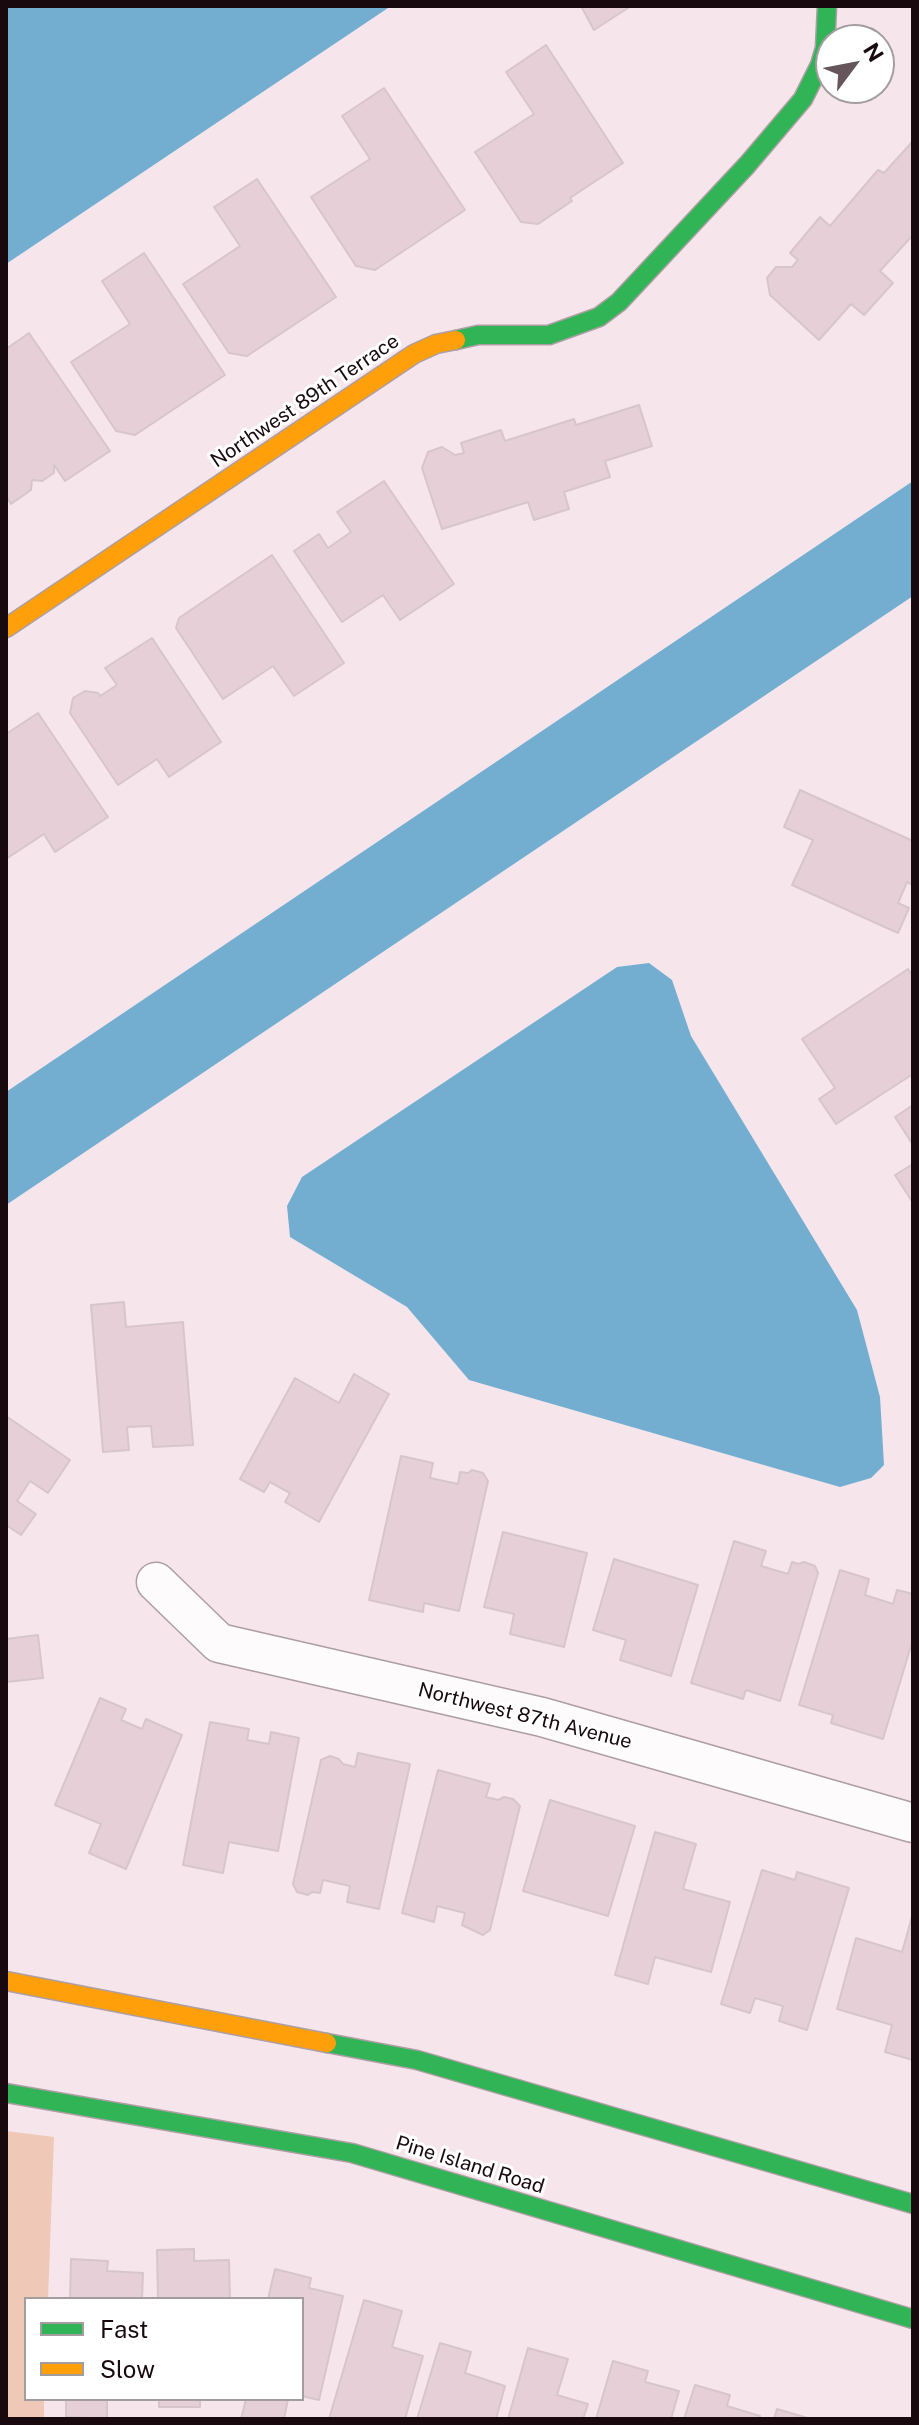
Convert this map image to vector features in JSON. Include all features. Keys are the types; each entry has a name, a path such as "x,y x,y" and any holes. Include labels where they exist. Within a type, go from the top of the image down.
{"main road":[{"name":"Northwest 89th Terrace","path":"6,628 414,354 436,344 478,335 549,335 599,317 619,302 747,165 813,83 825,48 827,6"},
{"path":"6,1981 417,2060 913,2204"},
{"name":"Pine Island Road","path":"6,2093 352,2153 913,2319"}],"street":[{"name":"Northwest 87th Avenue","path":"156,1582 219,1643 542,1717 913,1823"}],"shaded area":[{"path":"6,2131 54,2137 48,2297 24,2297 24,2401 44,2401 44,2419 6,2419"}],"water":[{"path":"6,6 391,6 6,264"},
{"path":"913,481 913,596 6,1205 6,1092"},
{"path":"649,963 672,980 691,1036 857,1310 880,1397 884,1465 871,1478 840,1487 469,1380 407,1307 290,1237 287,1206 302,1177 617,967"}],"building":[{"path":"581,6 631,6 594,30"},
{"path":"546,45 623,163 570,198 572,201 538,224 521,222 475,152 534,114 506,72"},
{"path":"384,88 465,210 375,270 356,266 311,197 370,159 342,116"},
{"path":"913,141 913,235 880,271 893,283 864,315 851,304 819,340 770,295 767,278 776,267 792,267 798,260 790,253 820,217 830,226 878,170 884,173"},
{"path":"257,179 336,297 247,356 229,353 183,284 240,246 214,207"},
{"path":"144,253 225,375 135,435 116,431 71,362 130,324 102,281"},
{"path":"29,333 110,451 65,481 54,465 54,473 42,481 32,480 31,490 11,504 6,496 6,349"},
{"path":"639,405 652,446 605,461 610,477 564,492 569,509 534,520 528,502 442,529 422,468 428,452 442,447 455,455 464,453 461,443 501,430 505,441 574,419 576,425"},
{"path":"384,481 454,584 400,620 383,595 342,622 294,551 319,534 328,548 351,532 337,512"},
{"path":"272,555 344,663 294,696 273,666 223,699 176,628 179,618"},
{"path":"152,638 221,742 169,777 157,759 118,785 70,713 73,698 85,691 100,696 117,685 105,668"},
{"path":"38,713 108,817 55,852 44,834 6,859 6,734"},
{"path":"800,790 913,841 913,885 907,882 898,903 909,908 898,933 792,885 813,840 784,827"},
{"path":"908,969 913,976 913,1074 836,1124 819,1099 835,1088 802,1039"},
{"path":"913,1105 913,1145 895,1117"},
{"path":"913,1164 913,1203 895,1175"},
{"path":"124,1302 126,1327 183,1322 193,1445 153,1447 151,1426 127,1427 129,1450 103,1452 91,1305"},
{"path":"354,1374 389,1394 319,1522 285,1502 290,1493 270,1482 264,1492 240,1479 295,1378 339,1403"},
{"path":"6,1416 70,1460 48,1493 30,1481 17,1501 36,1514 21,1535 6,1525"},
{"path":"401,1456 433,1463 430,1478 458,1484 460,1472 472,1470 483,1473 488,1481 459,1611 424,1603 423,1612 369,1600"},
{"path":"503,1532 587,1553 564,1647 510,1634 514,1614 484,1607"},
{"path":"734,1541 766,1551 761,1566 788,1574 792,1562 804,1562 815,1566 818,1573 780,1701 746,1690 743,1699 691,1683"},
{"path":"614,1559 698,1585 671,1676 620,1660 626,1640 593,1630"},
{"path":"840,1570 869,1579 865,1595 893,1604 897,1590 913,1594 913,1639 883,1739 831,1723 833,1715 799,1705"},
{"path":"38,1635 43,1678 6,1682 6,1639"},
{"path":"100,1698 126,1709 121,1720 142,1729 146,1719 182,1735 126,1869 89,1853 101,1824 55,1805"},
{"path":"210,1722 249,1729 247,1740 269,1744 271,1732 299,1738 278,1851 229,1842 223,1873 183,1865"},
{"path":"358,1753 410,1764 379,1909 347,1902 350,1886 323,1880 320,1893 308,1895 297,1892 293,1884 321,1760 330,1756 355,1767"},
{"path":"438,1770 490,1784 486,1797 513,1799 520,1806 490,1930 483,1935 462,1925 465,1913 437,1906 434,1922 402,1913"},
{"path":"550,1800 635,1826 608,1916 523,1891"},
{"path":"655,1832 696,1844 683,1889 730,1902 711,1972 655,1957 648,1984 615,1975"},
{"path":"762,1870 795,1880 797,1872 849,1888 807,2030 779,2021 783,2006 755,1998 750,2013 721,2004"},
{"path":"913,1913 913,2060 885,2052 892,2025 837,2009 856,1938 902,1952"},
{"path":"194,2249 194,2261 229,2260 230,2297 158,2297 157,2250"},
{"path":"71,2259 108,2261 107,2271 143,2273 142,2297 70,2297"},
{"path":"275,2269 311,2278 309,2288 343,2296 319,2400 304,2396 304,2297 268,2297"},
{"path":"364,2300 402,2311 392,2347 423,2356 405,2419 329,2419"},
{"path":"440,2343 471,2352 465,2373 505,2386 496,2419 417,2419"},
{"path":"528,2348 568,2359 557,2395 588,2404 583,2419 508,2419"},
{"path":"613,2361 648,2371 645,2382 679,2391 671,2419 596,2419"},
{"path":"695,2385 730,2395 727,2406 760,2416 759,2419 684,2419"},
{"path":"66,2401 107,2401 107,2419 66,2417"},
{"path":"159,2401 200,2401 200,2407 159,2407"},
{"path":"246,2401 288,2401 284,2419 241,2419"},
{"path":"777,2409 811,2419 774,2419"}],"traffic: fast":[{"path":"456,340 478,335 549,335 599,317 619,302 747,165 803,99 825,48 827,6"},
{"path":"327,2043 417,2060 913,2204"},
{"path":"6,2093 352,2153 913,2319"}],"traffic: slow":[{"path":"6,628 414,354 436,344 456,340"},
{"path":"6,1981 327,2043"}]}
